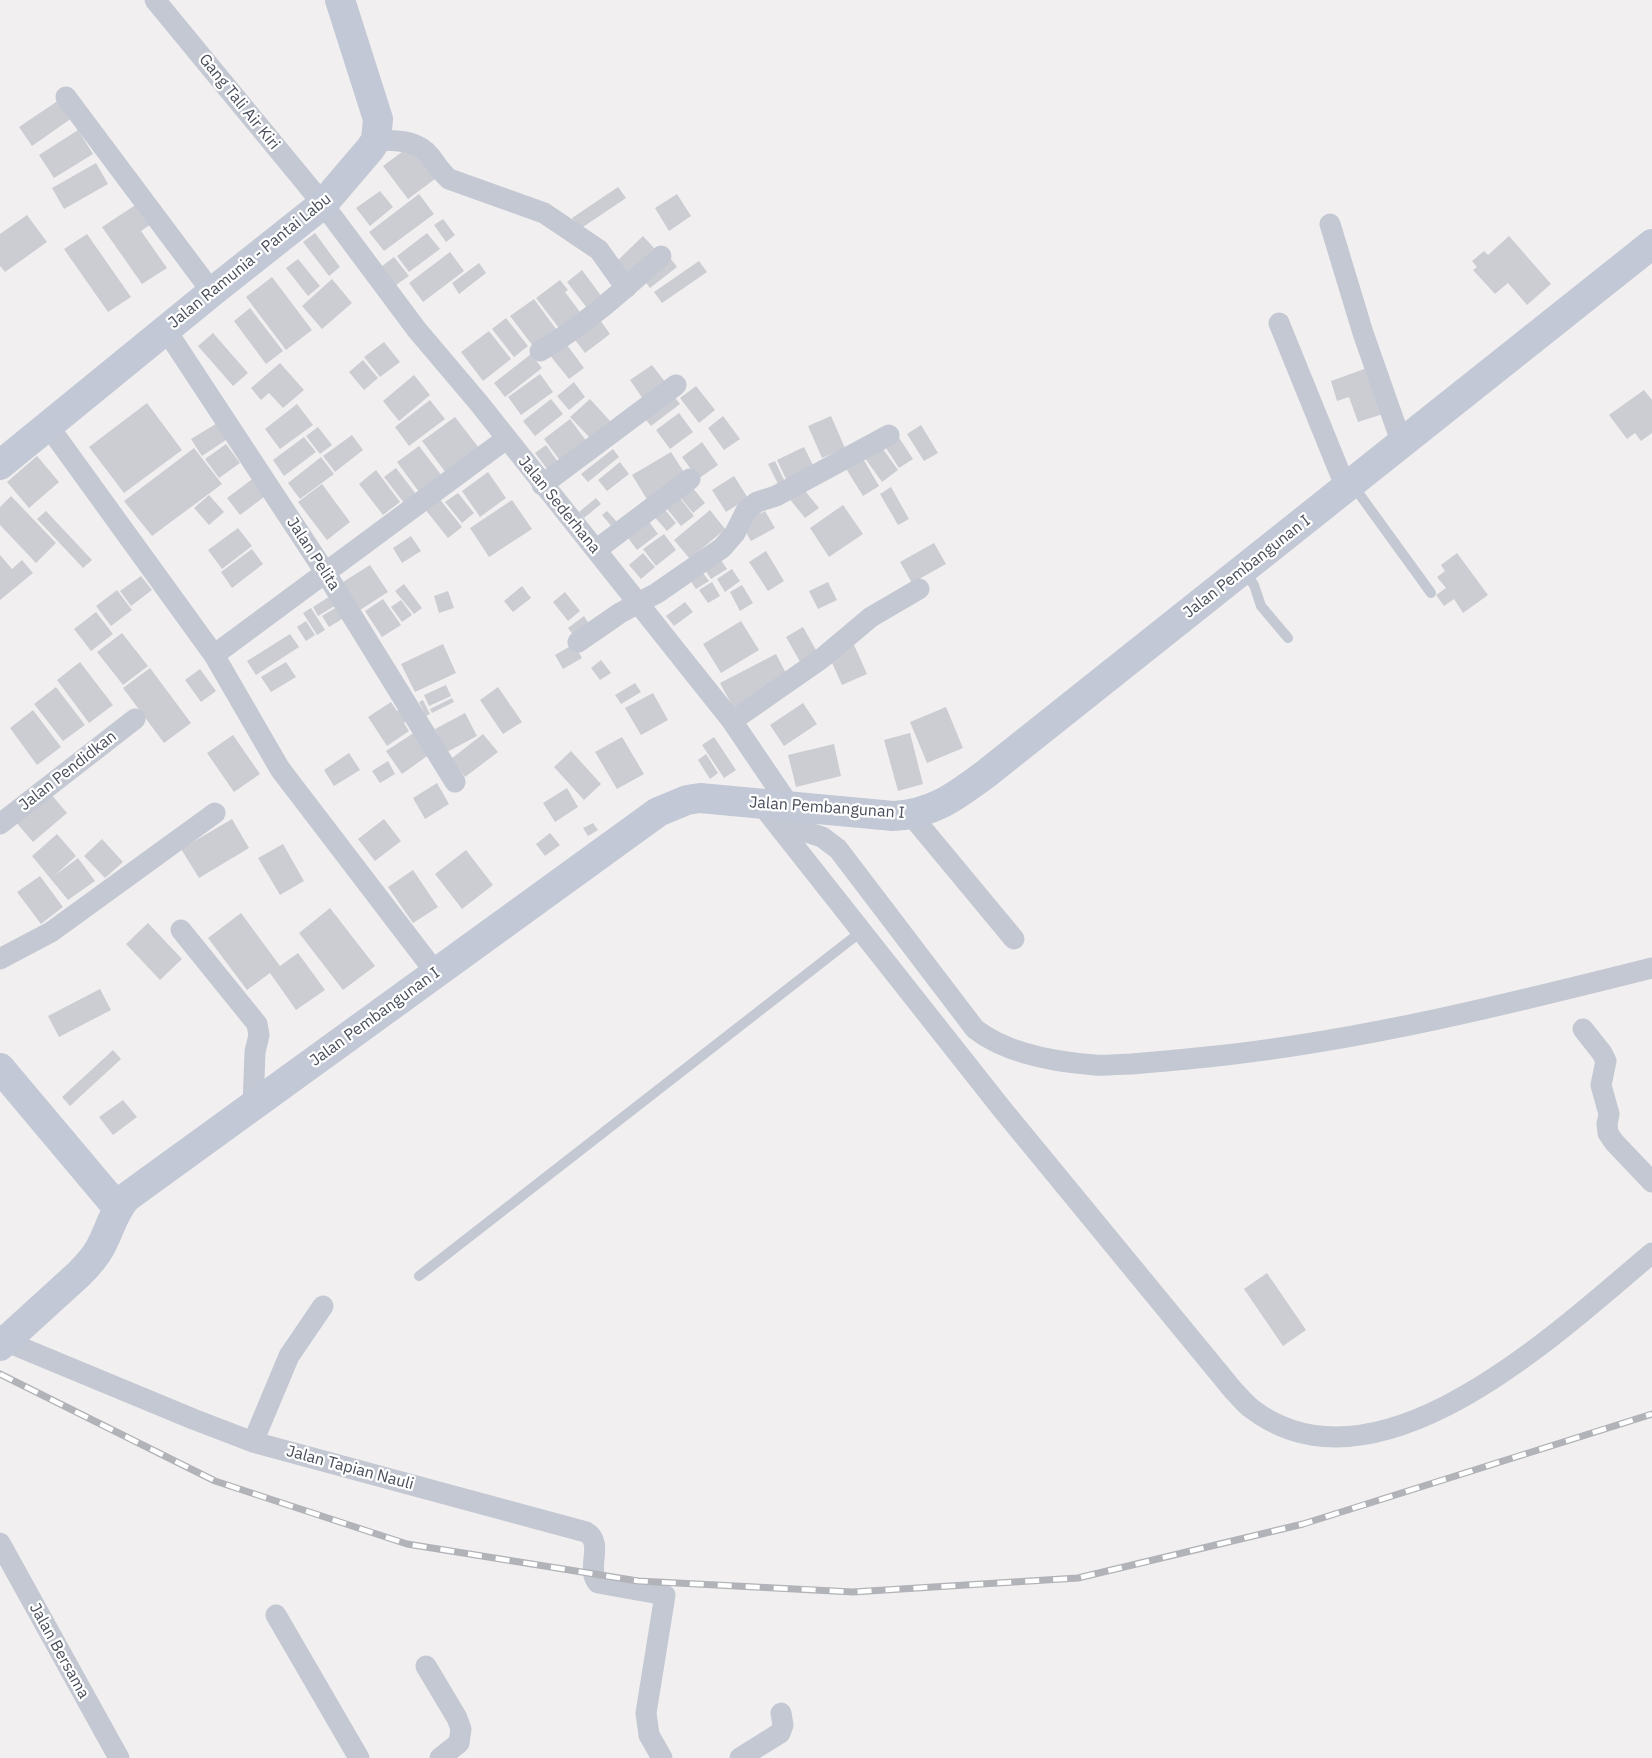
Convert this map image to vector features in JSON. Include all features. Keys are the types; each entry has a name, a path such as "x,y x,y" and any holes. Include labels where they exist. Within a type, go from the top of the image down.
{"main road":[{"path":"340,0 378,119 376,140"},
{"name":"Jalan Ramunia - Pantai Labu","path":"0,465 323,204 376,140"},
{"name":"Jalan Pembangunan I","path":"117,1207 145,1183 658,812 687,800 700,798 776,811 893,816 911,815 944,803 967,788 1652,244"},
{"path":"0,1068 117,1207 100,1247 80,1274 2,1341"}],"street":[{"name":"Gang Tali Air Kiri","path":"155,0 323,204"},
{"path":"66,97 212,292"},
{"path":"376,140 404,141 418,145 429,154 439,170 449,179 544,213 599,250 626,288"},
{"name":"Jalan Sederhana","path":"323,204 417,330 478,402 732,721 776,811 862,931 1002,1109 1250,1408 1282,1427 1307,1435 1331,1438 1354,1437 1385,1430 1425,1415 1471,1393 1507,1371 1652,1253"},
{"path":"1330,224 1363,333 1402,444"},
{"path":"540,351 554,343 626,288 661,256"},
{"path":"1279,323 1349,486"},
{"name":"Jalan Pelita","path":"166,330 325,572 455,782"},
{"path":"542,485 676,385"},
{"path":"49,427 214,655 280,769 436,973"},
{"path":"578,642 722,548 735,533 746,511 757,502 776,496 889,435"},
{"path":"214,655 506,439"},
{"path":"596,550 690,479"},
{"path":"732,721 821,659 871,617 919,589"},
{"name":"Jalan Pendidkan","path":"0,824 135,718"},
{"path":"776,811 822,837 838,849 965,1020 984,1037 1012,1049 1062,1061 1097,1065 1163,1062 1270,1050 1371,1033 1652,968"},
{"path":"0,959 51,932 214,813"},
{"path":"911,815 1014,939"},
{"path":"181,930 257,1024 259,1035 255,1052 253,1106"},
{"path":"1583,1029 1606,1061 1600,1085 1609,1114 1608,1133 1652,1182"},
{"path":"253,1442 289,1356 323,1306"},
{"name":"Jalan Tapian Nauli","path":"2,1341 253,1442 586,1532 594,1540 593,1574 598,1583 665,1595 646,1713 649,1735 662,1758"},
{"name":"Jalan Bersama","path":"0,1544 119,1758"},
{"path":"276,1615 359,1758"},
{"path":"426,1666 457,1718 461,1729 459,1743 440,1758"},
{"path":"740,1758 780,1733 783,1725 781,1713"}],"lane":[{"path":"1349,486 1431,592"},
{"path":"1243,570 1254,585 1261,606 1288,638"},
{"path":"419,1276 862,931"}],"building":[{"path":"59,100 72,118 32,146 19,127"},
{"path":"78,130 93,154 54,178 39,155"},
{"path":"410,146 435,179 408,199 383,166"},
{"path":"96,163 108,184 64,209 52,188"},
{"path":"618,187 626,198 580,229 572,218"},
{"path":"380,191 393,207 370,226 356,208"},
{"path":"419,194 434,214 384,251 369,232"},
{"path":"677,194 691,216 669,231 655,208"},
{"path":"143,200 157,220 141,231 167,268 142,284 102,227"},
{"path":"27,215 47,242 5,272 0,266 0,234"},
{"path":"443,219 455,235 446,242 434,225"},
{"path":"315,233 340,267 329,276 303,242"},
{"path":"427,233 440,249 409,272 397,256"},
{"path":"87,234 131,297 108,312 64,249"},
{"path":"643,236 654,248 628,273 617,261"},
{"path":"1509,236 1551,284 1527,305 1508,283 1495,294 1473,270 1477,267 1472,261 1484,251 1488,255"},
{"path":"450,252 464,271 423,302 409,283"},
{"path":"668,255 677,267 650,288 641,276"},
{"path":"394,257 409,276 396,285 382,266"},
{"path":"298,259 320,286 308,296 286,268"},
{"path":"699,261 707,272 662,303 654,292"},
{"path":"479,263 486,273 459,294 452,283"},
{"path":"582,270 602,297 587,308 567,282"},
{"path":"272,277 312,330 286,350 246,297"},
{"path":"332,279 352,303 322,329 302,306"},
{"path":"560,280 568,290 565,292 580,312 559,328 536,298"},
{"path":"534,299 556,329 533,346 510,316"},
{"path":"250,308 283,351 266,364 234,321"},
{"path":"598,317 610,334 585,353 572,336"},
{"path":"506,318 528,346 514,357 492,329"},
{"path":"489,331 511,359 483,381 461,352"},
{"path":"213,333 248,373 233,386 198,346"},
{"path":"564,341 584,368 569,379 548,353"},
{"path":"384,342 400,362 380,377 364,357"},
{"path":"531,354 542,368 505,397 494,383"},
{"path":"363,360 378,378 364,390 349,372"},
{"path":"280,363 304,390 283,408 269,393 261,400 251,388"},
{"path":"652,365 666,383 643,399 630,380"},
{"path":"1367,368 1383,414 1358,422 1349,397 1337,401 1331,381"},
{"path":"540,374 553,392 521,415 508,397"},
{"path":"414,375 430,395 399,421 383,401"},
{"path":"574,382 585,397 569,410 557,396"},
{"path":"696,386 715,410 699,423 680,398"},
{"path":"1644,390 1652,400 1652,433 1641,441 1635,433 1627,439 1609,415"},
{"path":"671,392 680,404 651,426 641,414"},
{"path":"551,399 563,414 535,436 523,421"},
{"path":"590,399 611,422 592,440 570,417"},
{"path":"430,400 445,419 409,446 395,427"},
{"path":"147,403 182,450 124,493 89,447"},
{"path":"297,404 313,425 280,449 265,429"},
{"path":"679,413 693,432 670,449 656,430"},
{"path":"723,416 740,439 724,450 708,428"},
{"path":"831,416 845,448 822,458 808,426"},
{"path":"455,417 479,448 446,473 422,441"},
{"path":"570,419 587,442 561,462 544,439"},
{"path":"219,422 229,438 202,456 191,439"},
{"path":"921,425 938,453 924,461 907,434"},
{"path":"318,427 332,445 320,454 306,436"},
{"path":"896,433 913,459 899,468 882,442"},
{"path":"352,435 363,450 335,472 323,456"},
{"path":"304,437 316,452 284,476 273,460"},
{"path":"702,442 718,465 698,479 682,457"},
{"path":"878,442 898,470 882,482 862,454"},
{"path":"226,444 240,463 219,478 205,459"},
{"path":"546,445 558,462 548,470 535,453"},
{"path":"419,446 442,476 419,492 397,462"},
{"path":"804,447 815,469 788,483 777,460"},
{"path":"194,448 222,484 152,536 124,501"},
{"path":"613,449 619,457 588,482 581,474"},
{"path":"671,452 687,477 648,501 632,475"},
{"path":"37,456 59,482 29,508 7,482"},
{"path":"321,457 334,474 300,499 288,483"},
{"path":"862,457 879,486 863,496 845,467"},
{"path":"775,461 785,482 779,486 768,464"},
{"path":"620,462 629,474 607,491 598,480"},
{"path":"396,468 416,494 404,503 384,477"},
{"path":"376,470 400,502 383,515 359,484"},
{"path":"488,472 506,498 480,517 462,491"},
{"path":"734,476 748,498 726,512 712,490"},
{"path":"255,477 268,494 240,515 227,498"},
{"path":"688,482 705,503 693,513 676,492"},
{"path":"322,484 350,522 327,540 298,502"},
{"path":"801,486 819,508 805,518 788,497"},
{"path":"891,487 909,519 898,525 880,494"},
{"path":"458,493 474,513 462,523 445,502"},
{"path":"676,493 694,516 681,526 663,504"},
{"path":"209,495 224,512 209,525 194,508"},
{"path":"11,496 56,543 36,563 0,525 0,507"},
{"path":"438,497 462,527 448,538 424,508"},
{"path":"596,498 601,504 584,518 579,512"},
{"path":"512,500 532,529 489,557 470,528"},
{"path":"661,505 676,523 667,531 652,514"},
{"path":"843,505 863,534 829,557 810,528"},
{"path":"710,510 725,529 690,559 674,540"},
{"path":"46,511 92,560 83,568 37,519"},
{"path":"607,511 617,522 612,527 602,515"},
{"path":"765,511 775,528 751,541 741,524"},
{"path":"647,519 658,534 637,550 625,534"},
{"path":"238,528 252,546 222,569 208,550"},
{"path":"664,534 676,550 656,566 643,549"},
{"path":"411,536 421,551 402,563 393,548"},
{"path":"934,543 946,564 912,583 900,562"},
{"path":"252,549 263,564 232,588 221,572"},
{"path":"766,551 784,581 768,591 749,562"},
{"path":"643,553 655,567 641,579 629,565"},
{"path":"1457,553 1488,595 1463,613 1454,599 1444,606 1436,595 1446,588 1437,577 1445,571 1441,565"},
{"path":"0,555 12,569 22,560 33,573 0,600"},
{"path":"719,557 727,569 711,579 703,567"},
{"path":"370,565 388,592 360,610 343,582"},
{"path":"700,569 709,581 696,589 688,577"},
{"path":"732,569 740,581 725,592 717,579"},
{"path":"141,576 152,590 131,606 120,591"},
{"path":"712,582 720,596 708,603 699,590"},
{"path":"828,582 837,600 818,609 809,591"},
{"path":"404,584 422,608 414,614 395,591"},
{"path":"742,585 753,603 740,611 730,592"},
{"path":"522,586 531,598 513,612 504,601"},
{"path":"117,590 132,610 111,626 96,606"},
{"path":"448,591 454,608 439,613 434,596"},
{"path":"565,592 580,611 568,621 553,602"},
{"path":"335,593 341,602 318,616 313,607"},
{"path":"383,599 401,625 382,637 365,611"},
{"path":"401,600 412,615 402,622 391,607"},
{"path":"685,602 693,612 674,626 666,616"},
{"path":"340,605 347,616 329,627 322,616"},
{"path":"311,608 325,630 317,635 303,613"},
{"path":"96,612 113,634 91,651 74,629"},
{"path":"584,616 591,627 575,638 568,628"},
{"path":"306,621 315,635 306,641 297,627"},
{"path":"741,621 759,650 721,673 703,644"},
{"path":"803,627 820,657 803,667 786,637"},
{"path":"122,633 148,666 123,685 97,652"},
{"path":"290,634 299,647 256,675 247,661"},
{"path":"443,644 456,673 415,692 401,664"},
{"path":"574,644 582,658 563,669 555,655"},
{"path":"854,645 867,674 842,685 829,656"},
{"path":"776,654 789,679 733,707 720,683"},
{"path":"601,660 611,673 600,680 591,668"},
{"path":"80,662 113,705 89,723 57,680"},
{"path":"286,662 296,677 271,692 261,677"},
{"path":"150,668 191,723 164,743 123,688"},
{"path":"200,669 216,691 201,702 185,680"},
{"path":"635,683 641,692 621,704 615,695"},
{"path":"446,685 451,696 429,706 424,695"},
{"path":"56,687 85,725 63,741 34,704"},
{"path":"498,687 522,722 503,734 480,700"},
{"path":"653,693 668,720 641,735 625,708"},
{"path":"452,698 454,702 432,713 430,709"},
{"path":"423,700 430,714 426,716 419,702"},
{"path":"391,702 397,711 403,708 410,719 404,723 409,731 387,746 368,717"},
{"path":"803,703 817,724 784,746 770,725"},
{"path":"946,707 963,748 927,763 910,722"},
{"path":"33,710 61,747 37,765 10,728"},
{"path":"465,713 477,736 447,752 435,729"},
{"path":"415,732 430,754 402,774 386,751"},
{"path":"910,733 923,784 898,791 884,740"},
{"path":"483,734 498,752 465,777 451,759"},
{"path":"233,735 260,774 234,792 207,753"},
{"path":"622,737 644,774 617,789 595,752"},
{"path":"714,737 736,770 724,778 702,745"},
{"path":"834,744 841,776 796,787 788,755"},
{"path":"571,751 601,784 584,800 554,767"},
{"path":"349,753 360,770 334,786 324,770"},
{"path":"706,754 718,773 710,779 698,760"},
{"path":"388,761 395,774 380,783 372,771"},
{"path":"437,783 449,804 425,819 413,798"},
{"path":"567,788 578,807 555,822 543,803"},
{"path":"50,793 67,813 33,842 15,821"},
{"path":"232,819 249,848 199,878 181,849"},
{"path":"384,819 401,841 375,861 358,839"},
{"path":"593,823 598,830 588,836 583,828"},
{"path":"550,833 560,845 545,856 536,844"},
{"path":"57,834 76,856 54,876 78,858 95,881 68,900 32,856"},
{"path":"102,839 123,862 105,878 84,856"},
{"path":"283,844 304,881 280,895 258,858"},
{"path":"466,850 493,885 462,909 435,874"},
{"path":"413,870 438,907 413,923 388,887"},
{"path":"40,876 63,907 41,924 17,892"},
{"path":"330,908 375,966 343,990 299,933"},
{"path":"241,913 280,966 298,953 325,990 296,1010 270,973 247,990 208,938"},
{"path":"148,923 182,959 160,980 126,944"},
{"path":"100,989 111,1010 59,1037 48,1016"},
{"path":"113,1050 121,1059 70,1106 62,1097"},
{"path":"123,1100 137,1117 113,1135 99,1117"},
{"path":"1267,1273 1306,1330 1283,1346 1244,1289"}],"railway":[{"path":"0,1374 215,1481 407,1544 638,1581 853,1592 1078,1578 1303,1524 1652,1414"}]}
